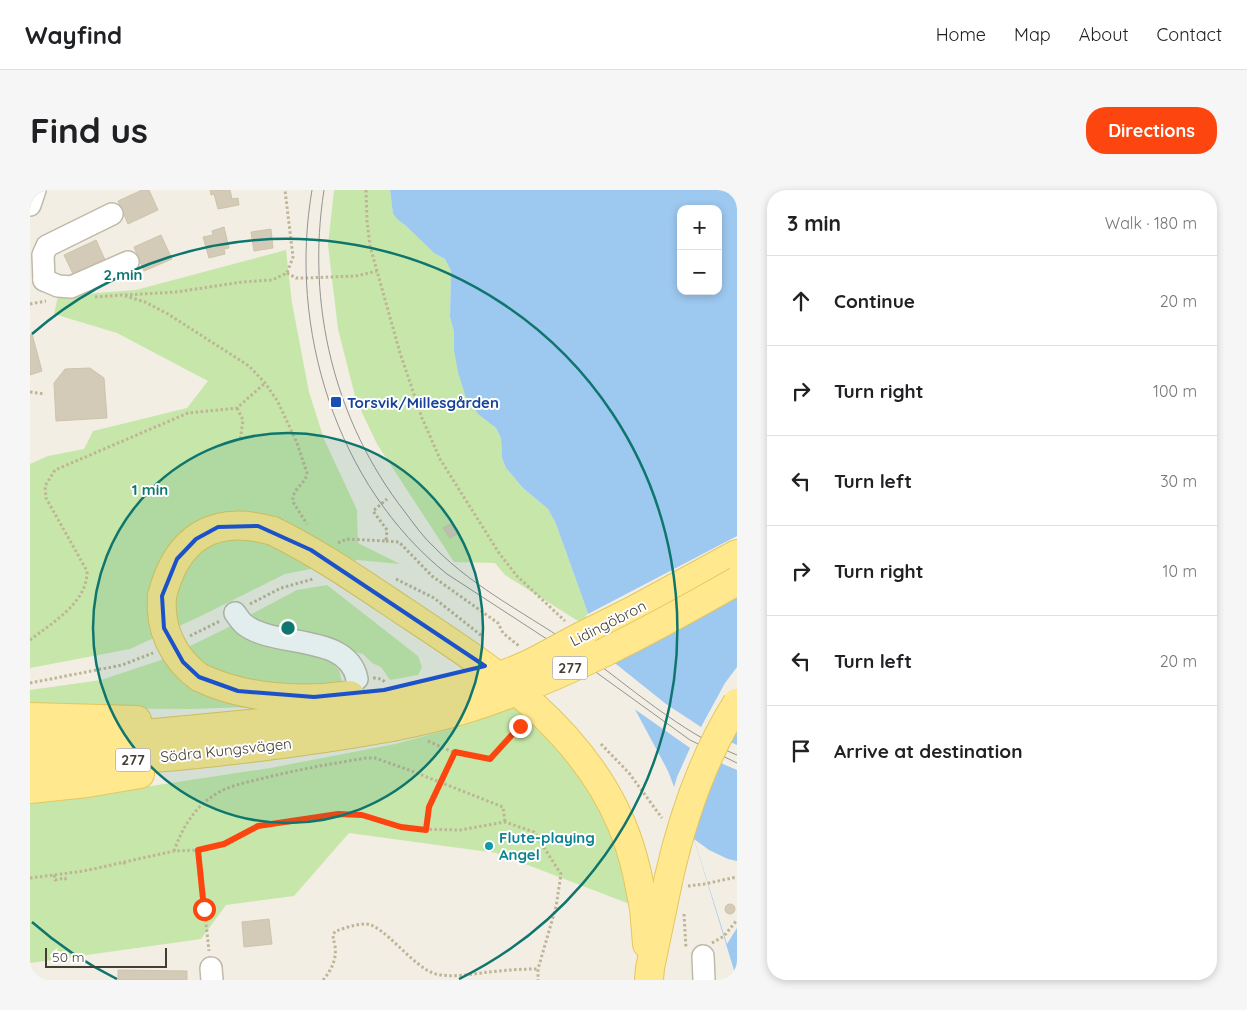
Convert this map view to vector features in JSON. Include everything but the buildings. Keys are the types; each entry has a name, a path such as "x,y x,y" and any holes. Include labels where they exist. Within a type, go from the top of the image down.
{"main road":[{"path":"388,708 344,696 262,695 218,686 199,676 183,662 169,639 162,618 162,596 170,571 184,549 206,532 218,527 232,525 258,526 273,531 311,550 466,653 537,708 580,754 610,799 621,823 637,873 644,908 649,974"},
{"name":"Lidingöbron","path":"388,708 438,679 480,668 574,629 632,611 737,554"},
{"name":"Lidingöbron","path":"388,708 468,709 542,681 667,621 737,581"},
{"path":"649,974 676,882 678,838 702,768 721,729 737,703"},
{"name":"Södra Kungsvägen","path":"30,740 124,736 328,738 388,708"},
{"path":"30,717 118,718 232,738"},
{"path":"30,789 87,783 147,772 232,738"},
{"name":"Södra Kungsvägen","path":"30,763 130,760 232,738"}],"street":[{"path":"30,205 35,190"},
{"path":"112,214 47,246 43,255 41,289 58,286 71,287 128,262"},
{"path":"234,614 246,626 260,632 322,647 342,655 355,669 357,679"},
{"path":"695,953 704,980"}],"path":[{"path":"94,298 176,292 242,282 272,280 288,273 293,251 285,190"},
{"path":"366,190 368,234 377,271 400,353 419,409 440,459 499,553 517,576 574,629"},
{"path":"288,273 296,278 356,276 377,271"},
{"path":"30,304 41,289"},
{"path":"122,295 145,302 168,314 250,366 265,383 286,418 307,473 307,476 292,498 304,520"},
{"path":"30,640 62,614 78,598 87,580 86,571 46,498 46,486 55,470 188,413 236,408 265,383"},
{"path":"30,392 45,394"},
{"path":"236,408 243,420 240,441"},
{"path":"386,541 387,530 373,511 387,499"},
{"path":"340,542 347,539 399,542 432,576 498,623 503,633 525,650"},
{"path":"30,683 122,665 155,652"},
{"path":"426,830 429,807 455,752 490,759 520,726"},
{"path":"174,851 187,822 201,805 218,791 286,772 366,758 375,758 442,782 503,807 505,822"},
{"path":"30,878 84,871 174,851 198,850 224,844 258,826 338,814 362,815 401,827 426,830 471,828 505,822 534,832 561,874 556,907 538,969 538,980"},
{"path":"198,850 210,966"},
{"path":"124,862 126,867"},
{"path":"54,875 55,880 65,878 67,882"},
{"path":"676,882 704,884 737,877"},
{"path":"684,905 695,953"},
{"path":"724,936 737,920"},
{"path":"323,980 334,964 333,934 336,931 366,923 371,924 384,934 420,966 435,974 453,978 517,969 538,969"}],"highlighted area":[{"path":"258,526 311,550 485,666 384,690 314,697 238,691 199,677 183,662 164,628 162,596 177,559 196,539 218,527"}],"green space":[{"path":"334,190 390,190 393,214 434,253 445,259 451,271 450,317 454,332 454,350 479,415 496,428 501,438 502,458 506,468 523,488 548,509 556,524 589,616 578,621 505,575 495,563 454,562 377,444 356,400 338,329 328,245"},
{"path":"286,250 292,303 309,392 324,439 357,510 358,543 400,564 357,560 285,574 130,649 30,668 30,464 48,456 84,449 93,431 187,408 208,381 117,333 54,314 58,296 136,290"},
{"path":"327,585 418,656 422,667 418,675 390,680 381,667 372,663 363,654 265,629 248,616 297,590"},
{"path":"233,625 323,653 339,670 343,686 290,688 214,675 186,648"},
{"path":"164,659 192,687 275,706 191,709 30,708 30,690 101,680"},
{"path":"518,705 533,718 602,804 635,906 496,853 349,833 294,896 226,905 201,939 30,963 30,798 105,793 270,768 395,744 451,729"}],"water":[{"path":"390,190 737,190 737,980 694,839 668,771 607,657 589,616 556,524 548,509 523,488 506,468 502,458 501,438 496,428 479,415 466,398 458,372 454,350 454,332 450,317 451,271 445,259 434,253 393,214"}],"pier":[{"path":"737,536 737,593 611,660 666,704 701,727 725,683 737,667 737,720 728,741 737,745 737,770 716,761 689,833 673,791 690,748 633,708 609,662 604,658 586,615"},
{"path":"694,839 709,850 737,861 737,928 727,944"}],"tram line":[{"path":"312,190 306,242 307,296 315,349 329,400 349,450 376,496 408,538 447,574 579,660 690,740 737,763"},
{"path":"324,190 319,233 319,276 323,318 331,360 343,400 360,439 380,477 405,512 430,543 450,562 486,590 579,650 675,721 716,746 737,755"}],"place":[{"name":"Torsvik/Millesgården","path":"336,402"},
{"name":"Flute-playing Angel","path":"489,846"}],"route":[{"path":"204,909 198,850 224,844 250,829 268,823 338,814 362,815 401,827 426,830 429,807 455,752 490,759 520,726"}]}
